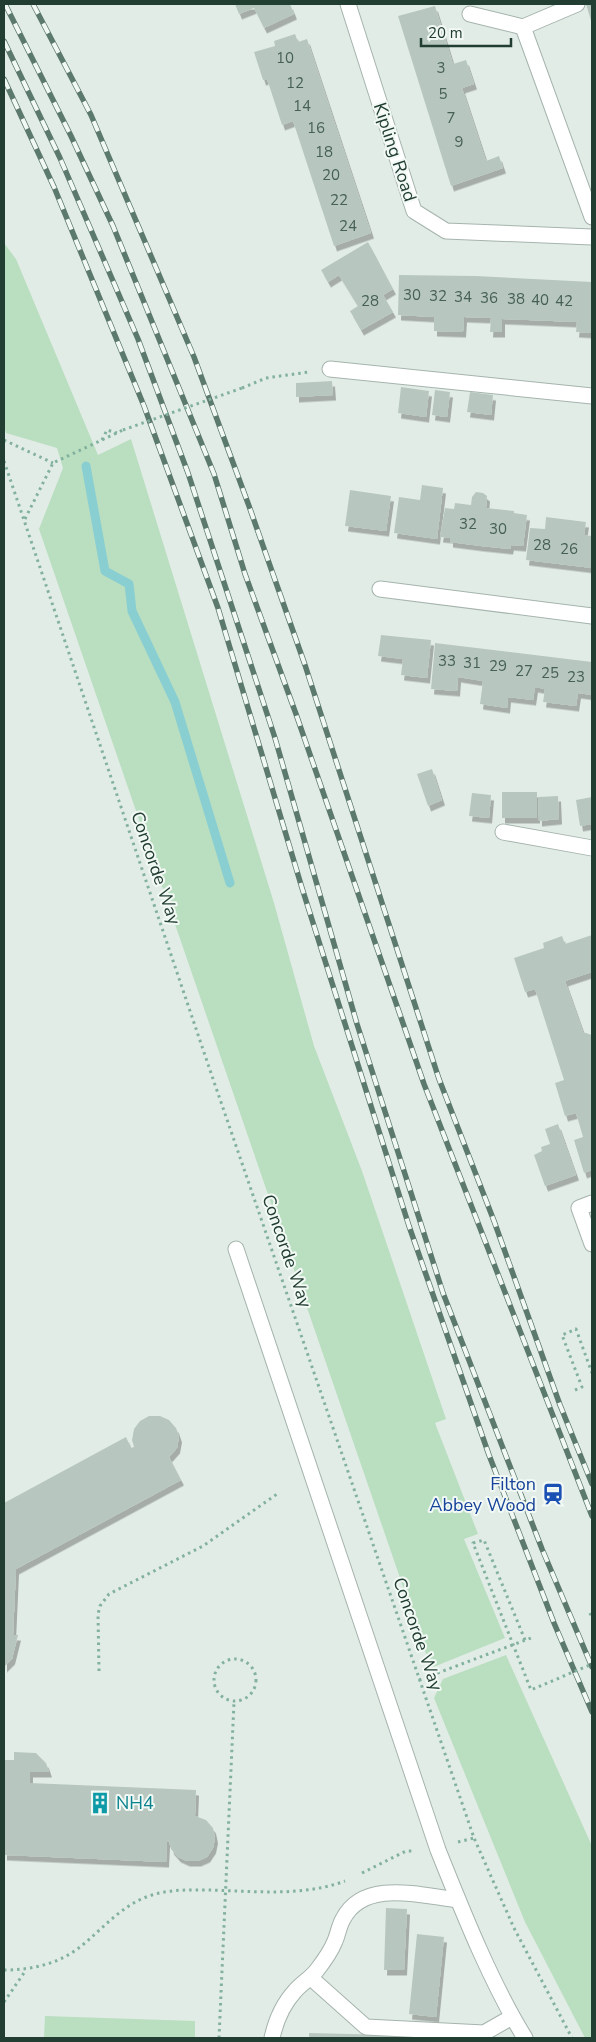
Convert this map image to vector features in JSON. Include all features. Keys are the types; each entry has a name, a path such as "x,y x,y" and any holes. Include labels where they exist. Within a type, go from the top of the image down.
{"street":[{"name":"Kipling Road","path":"348,4 414,211 446,231 592,237"},
{"path":"470,14 523,27 577,4"},
{"path":"523,27 592,216"},
{"path":"330,369 592,396"},
{"path":"380,589 592,616"},
{"path":"503,832 592,848"},
{"path":"592,1203 579,1208 592,1244"},
{"path":"236,1249 438,1850 458,1900 512,2017 524,2038"},
{"path":"272,2038 284,2006 296,1990 311,1978 330,1951 346,1913 364,1897 374,1894 402,1893 458,1900"},
{"path":"311,1978 366,2027 484,2033 512,2017"}],"path":[{"path":"24,519 53,463 123,430 266,378 330,369"},
{"path":"102,440 107,430 117,433"},
{"path":"4,440 53,463"},
{"name":"Concorde Way","path":"4,461 208,1066 474,1838 514,1928 572,2038"},
{"path":"575,1390 582,1387 562,1334 576,1329 592,1373"},
{"path":"99,1671 98,1614 100,1606 109,1594 202,1546 277,1494"},
{"path":"525,1640 484,1540 473,1543 531,1690 592,1664"},
{"path":"419,1680 531,1638"},
{"path":"236,1658 245,1661 252,1667 256,1676 256,1686 244,1700 234,1702 224,1699 217,1693 213,1684 214,1674 218,1666 226,1660 236,1658"},
{"path":"219,2038 234,1702"},
{"path":"362,1873 406,1851 438,1850 474,1838"},
{"path":"4,1970 26,1969 53,1963 65,1958 124,1910 142,1898 171,1891 304,1891 344,1882 352,1877"},
{"path":"4,2002 26,1969"}],"green space":[{"path":"4,243 16,259 98,455 131,439 274,903 314,1046 362,1171 446,1419 435,1423 478,1534 464,1539 505,1638 431,1668 39,529 63,468 57,448 6,433 4,426"},
{"path":"506,1655 592,1846 592,2038 585,2038 525,1922 434,1698 443,1679"},
{"path":"45,2016 195,2021 195,2038 44,2038"}],"building":[{"path":"235,4 290,4 294,14 264,28 254,8 239,14"},
{"path":"586,4 592,4 592,24"},
{"path":"435,6 453,64 466,60 474,84 462,88 486,161 499,156 503,168 451,186 398,16"},
{"path":"295,34 298,42 307,39 371,233 334,246 293,121 282,125 267,79 263,80 254,52 275,46 274,41"},
{"path":"368,242 393,289 383,295 393,312 361,330 350,311 358,306 339,275 328,282 321,270"},
{"path":"399,275 476,276 592,282 592,333 576,332 577,322 502,319 502,332 490,332 491,318 464,317 463,332 434,331 434,317 398,315"},
{"path":"332,381 333,395 296,397 296,383"},
{"path":"401,387 429,391 426,417 398,413"},
{"path":"435,390 450,392 447,417 432,415"},
{"path":"470,392 493,395 491,415 467,412"},
{"path":"422,485 443,488 437,539 394,533 399,497 420,500"},
{"path":"350,490 391,496 386,531 345,526"},
{"path":"476,492 487,496 486,508 514,511 514,513 527,515 523,546 511,545 510,549 481,546 450,542 450,538 440,537 445,508 454,509 455,503 471,505 472,497"},
{"path":"546,517 586,522 584,535 592,536 592,568 526,560 530,528 545,529"},
{"path":"381,635 431,640 427,678 401,675 403,659 378,656"},
{"path":"435,643 592,662 592,695 578,693 576,706 543,702 545,689 535,687 533,700 508,697 507,708 480,704 483,681 458,677 457,691 431,689"},
{"path":"432,769 442,800 428,806 417,774"},
{"path":"502,792 537,792 537,818 502,818"},
{"path":"472,793 491,795 489,818 469,816"},
{"path":"558,796 559,819 539,821 538,797"},
{"path":"592,797 592,824 580,826 576,800"},
{"path":"592,935 592,972 565,981 583,1032 592,1035 592,1170 584,1173 574,1140 583,1137 576,1113 565,1116 555,1083 564,1080 535,989 525,992 514,958 544,948 543,943 562,936 565,944"},
{"path":"558,1124 576,1175 545,1186 534,1155 542,1151 541,1147 550,1144 545,1129"},
{"path":"149,1416 160,1416 169,1420 176,1428 179,1437 177,1448 169,1457 181,1480 16,1569 13,1635 18,1635 12,1659 4,1667 4,1503 126,1437 131,1448 134,1447 132,1440 134,1429 140,1421"},
{"name":"NH4","path":"14,1752 36,1753 46,1763 49,1772 30,1772 30,1783 196,1790 195,1816 206,1820 213,1828 215,1838 213,1848 207,1857 198,1861 187,1861 178,1857 171,1849 169,1841 167,1842 166,1862 4,1855 4,1760 14,1760"},
{"path":"386,1908 407,1909 404,1970 384,1970"},
{"path":"417,1934 444,1937 436,2017 409,2014"},
{"path":"309,2033 435,2036 435,2038 309,2038"}],"waterway":[{"path":"86,466 105,571 129,584 132,611 175,702 230,883"}],"railway":[{"path":"5,4 71,136 113,226 214,474 245,574 296,714 424,1084 592,1516"},
{"path":"33,4 91,115 194,357 305,665 439,1079 494,1221 560,1405 592,1484"},
{"path":"4,41 60,158 138,339 188,473 275,738 357,1024 443,1293 542,1549 592,1667"},
{"path":"4,79 54,187 144,406 218,608 302,888 409,1226 489,1455 554,1623 592,1712"}],"place":[{"name":"Filton Abbey Wood","path":"553,1494"},
{"name":"NH4","path":"100,1803"}]}
